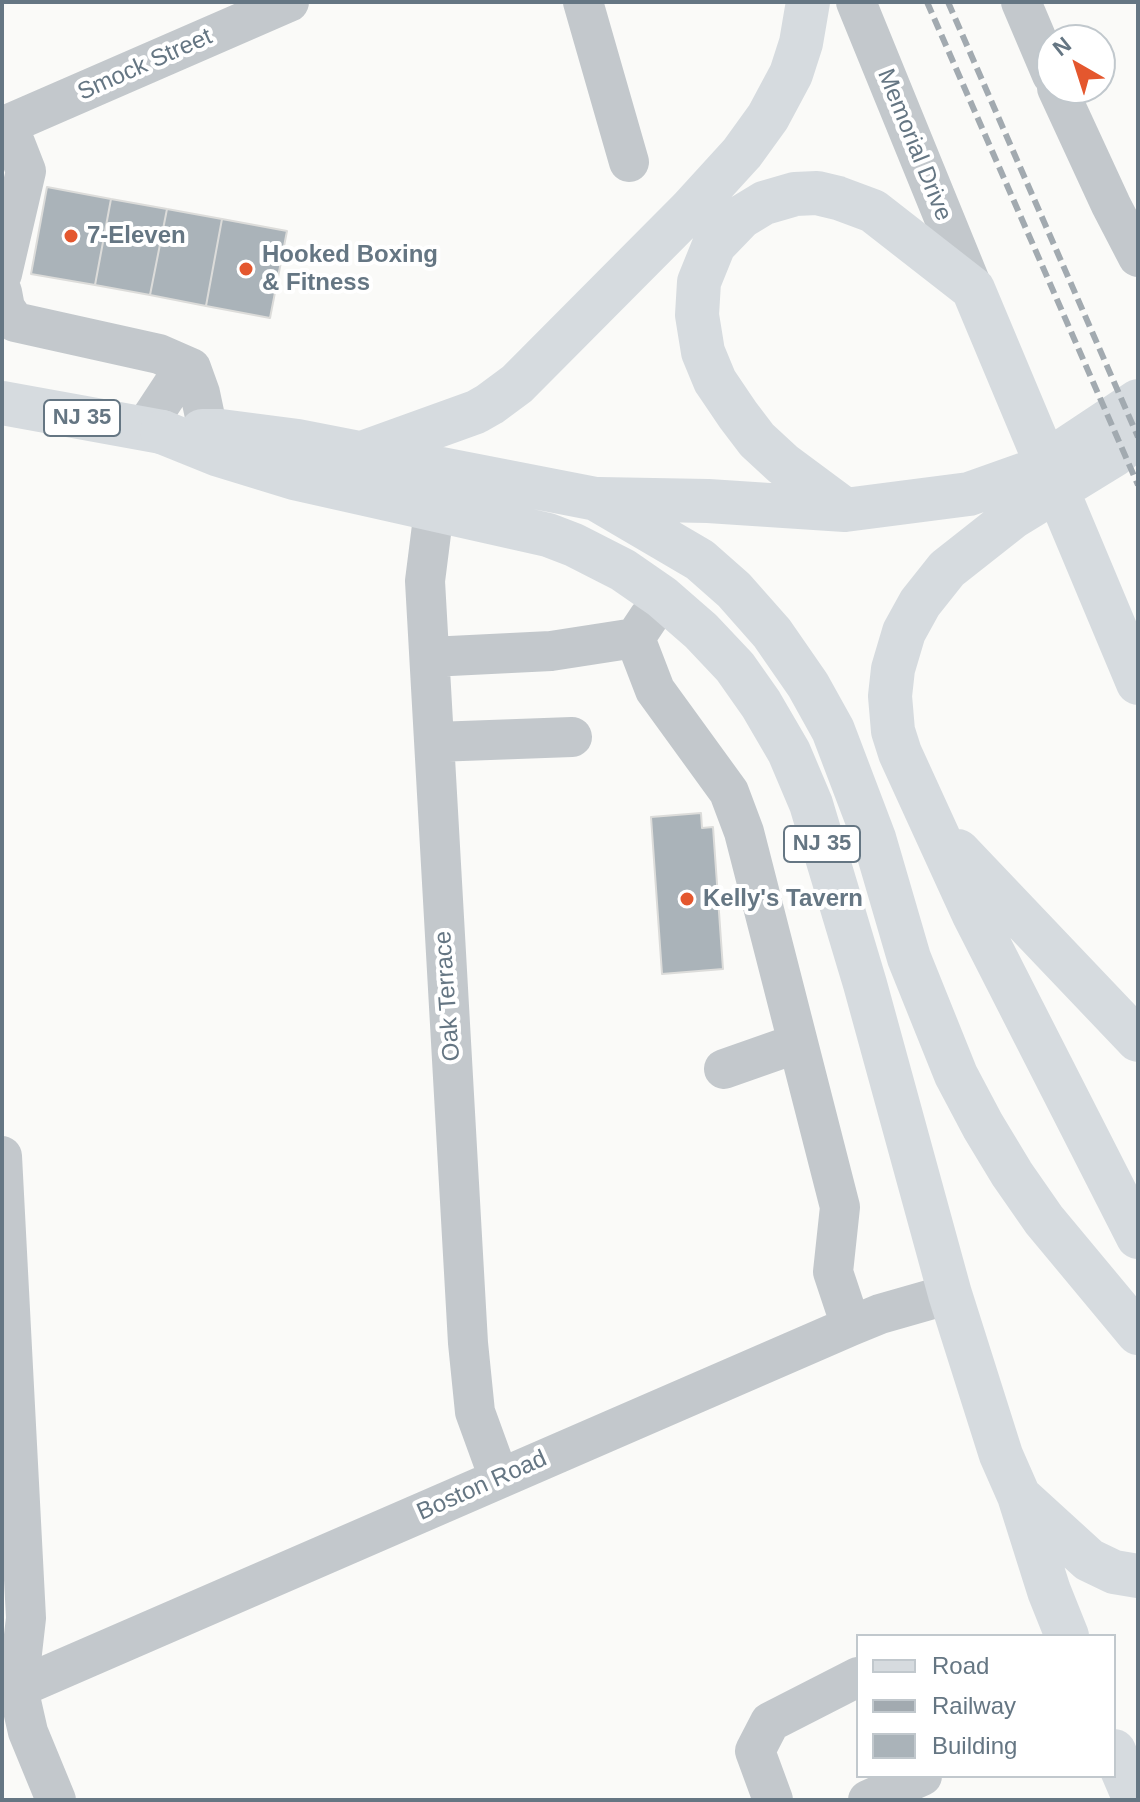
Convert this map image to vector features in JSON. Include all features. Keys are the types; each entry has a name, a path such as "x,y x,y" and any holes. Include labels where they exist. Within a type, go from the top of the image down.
{"main road":[{"path":"364,452 476,412 517,384 690,210 742,153 768,117 791,74 801,43 808,2"},
{"path":"845,510 783,464 757,440 715,381 703,352 697,315 699,282 708,255 741,217 764,203 795,194 817,193 873,211 973,289 1138,683"},
{"path":"596,499 708,501 845,510 969,494 1031,472 1138,401"},
{"name":"NJ 35","path":"2,403 153,430 208,431 364,452 596,499 700,560 734,590 772,633 808,685 833,730 854,778 909,958 956,1075 1012,1174 1044,1220 1138,1333"},
{"name":"NJ 35","path":"153,430 294,478 548,535 623,570 662,597 735,667 789,752 811,804 865,984 950,1294 1001,1455 1019,1496 1066,1634"},
{"path":"1138,436 1114,455 1013,517 947,569 920,603 904,632 893,669 890,696 893,731 900,753 974,915 1138,1237"},
{"path":"935,827 1138,1040"},
{"path":"1019,1496 1089,1560 1114,1572 1138,1576"},
{"path":"1116,1756 1135,1800"}],"street":[{"name":"Smock Street","path":"5,126 289,2"},
{"path":"583,2 629,162"},
{"name":"Memorial Drive","path":"856,2 973,289"},
{"path":"1021,2 1036,37"},
{"path":"1064,104 1138,257"},
{"path":"2,274 26,171 5,126"},
{"path":"2,292 5,308 15,322 159,354 191,368 208,431"},
{"path":"153,430 173,385 191,368"},
{"name":"Oak Terrace","path":"434,510 425,581 468,1343 475,1412 499,1478"},
{"path":"430,657 551,651 635,638 662,597"},
{"path":"635,638 655,690 729,792 744,832 840,1207 833,1272 851,1326"},
{"path":"435,742 572,737"},
{"path":"724,1069 798,1043"},
{"path":"2,1156 8,1369 26,1618 10,1692 56,1800"},
{"name":"Boston Road","path":"10,1692 851,1326 880,1314 950,1294"},
{"path":"773,1800 755,1751 770,1722 856,1678"},
{"path":"868,1800 918,1778"}],"building":[{"name":"7-Eleven","path":"47,187 111,199 95,285 31,274"},
{"path":"111,199 167,209 150,295 95,285"},
{"path":"167,209 222,219 206,306 150,295"},
{"name":"Hooked Boxing & Fitness","path":"222,219 287,231 270,318 206,306"},
{"name":"Kelly's Tavern","path":"701,813 702,828 713,827 723,969 662,974 651,817"}],"railway":[{"path":"927,2 1138,485"},
{"path":"948,2 1138,437"}],"place":[{"name":"7-Eleven","path":"71,236"},
{"name":"Hooked Boxing & Fitness","path":"246,269"},
{"name":"Kelly's Tavern","path":"687,899"}]}
